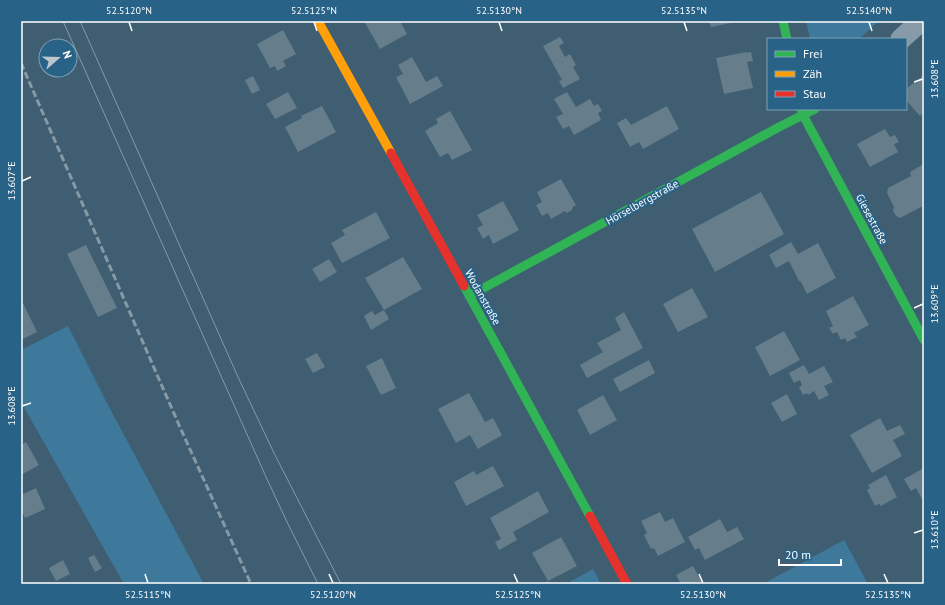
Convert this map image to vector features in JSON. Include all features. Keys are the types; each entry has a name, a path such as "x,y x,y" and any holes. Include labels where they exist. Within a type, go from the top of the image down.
{"street":[{"name":"Wodanstraße","path":"318,21 627,584"},
{"path":"783,21 787,38"},
{"path":"902,38 921,21"},
{"name":"Hörselbergstraße","path":"469,296 802,112"},
{"name":"Giesestraße","path":"802,112 924,340"}],"shaded area":[{"path":"806,21 879,21 860,38 810,38"},
{"path":"68,326 109,407 204,584 124,584 21,402 21,350"},
{"path":"844,540 868,584 763,584"},
{"path":"593,569 601,584 566,584"}],"building":[{"path":"364,21 400,21 407,34 380,49"},
{"path":"709,21 735,21 735,22 711,27"},
{"path":"283,30 296,54 283,61 286,66 277,71 275,66 270,68 257,44"},
{"path":"560,37 564,43 559,46 565,57 570,54 576,65 573,67 580,79 563,88 559,81 562,80 543,46"},
{"path":"751,52 753,61 747,62 753,88 724,94 716,58"},
{"path":"412,57 426,82 437,76 443,86 410,104 396,77 403,74 398,65"},
{"path":"253,76 260,90 252,94 245,80"},
{"path":"922,76 924,79 924,113 920,116 907,101 907,88"},
{"path":"288,92 297,108 275,119 266,104"},
{"path":"567,92 576,107 590,99 594,106 598,104 602,111 598,113 601,120 574,135 569,126 563,129 556,117 563,114 554,99"},
{"path":"322,106 336,132 298,152 285,127 302,118 301,116"},
{"path":"667,106 679,129 643,149 639,142 630,147 617,123 626,118 631,125"},
{"path":"450,111 472,150 452,160 448,153 440,157 425,131 438,123 436,119"},
{"path":"885,129 890,137 895,135 899,142 894,144 898,152 870,167 857,144"},
{"path":"924,164 924,208 923,206 900,218 896,216 893,211 894,207 887,193 888,188 911,176 910,172"},
{"path":"561,179 576,205 567,213 565,211 551,219 548,213 542,216 536,205 542,202 537,192"},
{"path":"761,192 784,234 715,272 692,229"},
{"path":"503,201 519,230 493,244 489,235 483,239 477,228 483,225 477,215"},
{"path":"376,212 390,238 342,263 331,243 345,235 342,230"},
{"path":"791,242 798,254 818,243 836,278 807,294 789,261 776,268 769,255"},
{"path":"86,245 117,308 98,317 67,254"},
{"path":"403,257 422,289 384,310 365,278"},
{"path":"329,259 337,272 320,282 312,269"},
{"path":"692,288 708,317 678,332 663,304"},
{"path":"853,296 869,325 854,333 857,337 847,342 845,338 841,340 837,332 833,334 829,328 833,326 826,311"},
{"path":"21,299 37,332 21,340"},
{"path":"384,310 389,319 371,330 364,316 372,311 375,315"},
{"path":"624,312 643,348 587,378 580,365 603,352 597,343 621,330 615,318"},
{"path":"784,331 800,360 770,376 755,347"},
{"path":"317,353 325,367 313,373 305,359"},
{"path":"382,358 396,388 381,395 366,366"},
{"path":"649,360 655,373 620,392 613,379"},
{"path":"804,365 809,374 824,366 833,382 824,386 829,395 819,400 814,391 808,395 807,393 803,395 799,387 802,385 800,380 794,383 789,373"},
{"path":"469,393 485,422 493,418 502,435 478,449 470,435 456,443 438,409"},
{"path":"787,394 797,414 782,422 771,403"},
{"path":"603,395 617,420 590,435 577,410"},
{"path":"880,418 887,431 900,425 905,434 893,440 902,456 872,473 850,435"},
{"path":"26,442 39,465 21,475 21,445"},
{"path":"493,466 504,486 466,506 454,482 474,471 476,475"},
{"path":"924,468 924,497 922,499 916,488 911,491 904,479"},
{"path":"886,475 897,497 881,506 879,504 875,506 867,490 870,488 868,485"},
{"path":"36,488 45,509 25,518 21,509 21,495"},
{"path":"538,491 549,512 513,532 517,540 499,550 495,542 501,539 490,518"},
{"path":"660,512 665,522 673,518 685,542 658,556 654,548 651,549 644,535 647,533 641,521"},
{"path":"720,519 727,532 737,527 744,539 705,560 699,548 695,550 688,537"},
{"path":"561,537 577,566 548,581 532,553"},
{"path":"94,555 102,568 95,572 88,558"},
{"path":"63,560 70,574 56,581 49,568"},
{"path":"693,566 703,584 681,584 676,575"},
{"path":"548,581 549,584 542,584"}],"tram line":[{"path":"63,21 266,477 318,584"},
{"path":"80,21 238,377 274,453 341,584"}],"railway":[{"path":"21,63 179,425 251,584"}],"traffic: fast":[{"path":"783,21 787,38"},
{"path":"801,110 924,340"},
{"path":"469,296 779,127 813,110"},
{"path":"464,286 590,516"}],"traffic: slow":[{"path":"318,21 391,153"}],"traffic: jam":[{"path":"391,153 464,286"},
{"path":"590,516 627,584"}]}
